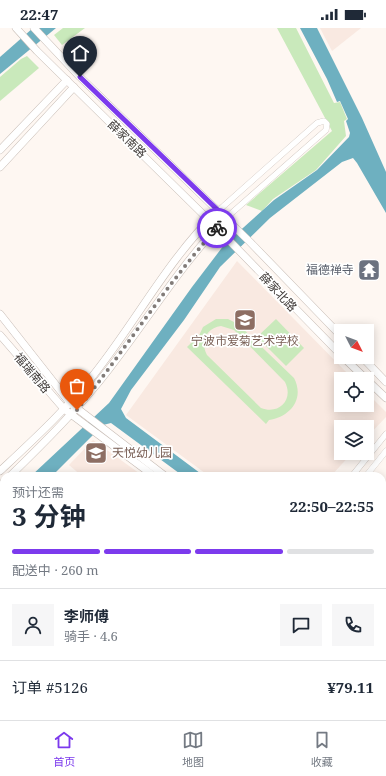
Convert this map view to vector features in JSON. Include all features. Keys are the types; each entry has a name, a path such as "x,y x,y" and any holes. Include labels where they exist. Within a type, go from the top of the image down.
{"street":[{"name":"薛家南路","path":"16,28 66,80 217,228"},
{"name":"薛家南路","path":"34,28 46,42 226,218"},
{"path":"0,150 66,80"},
{"path":"0,167 74,87"},
{"path":"0,471 70,403 95,373 183,249 208,220 317,123 324,121 327,124 326,130 226,218 217,228 180,272 109,370 77,410 14,472"},
{"name":"薛家北路","path":"226,218 334,329"},
{"name":"薛家北路","path":"217,228 334,348"},
{"name":"福瑞南路","path":"0,314 86,421"},
{"name":"福瑞南路","path":"0,335 71,416 86,421"},
{"name":"薛家北路","path":"350,364 358,372"},
{"path":"369,364 386,382"},
{"name":"薛家北路","path":"374,387 386,398"},
{"path":"86,421 158,472"},
{"path":"104,434 149,472"},
{"path":"355,472 386,434"},
{"path":"369,472 386,451"}],"shaded area":[{"path":"320,28 361,28 332,51"},
{"name":"宁波市爱菊艺术学校","path":"237,261 334,360 334,364 338,364 346,372 334,372 334,412 374,412 374,400 386,412 386,417 374,430 374,420 334,420 334,460 346,460 335,472 204,472 126,415"},
{"name":"天悦幼儿园","path":"93,440 137,472 77,472 69,465"}],"green space":[{"path":"63,28 85,28 62,45 54,35"},
{"path":"277,28 296,28 334,103 340,102 347,119 344,121 346,136 316,170 273,199 262,211 246,205 332,131"},
{"path":"27,56 39,68 0,101 0,77 21,59"},
{"path":"216,319 228,319 238,324 294,378 298,393 294,406 283,415 269,420 266,424 187,347 194,340 196,342 203,327","holes":["221,326 234,330 285,382 288,395 286,400 279,408 268,410 261,408 207,355 204,341 208,333 216,327"]},
{"path":"276,319 304,348 286,366 257,337"}],"water":[{"path":"33,28 56,28 0,74 0,57"},
{"path":"300,28 317,28 362,118 386,172 386,213 353,158 342,162 270,218 220,267 184,320 131,390 121,409 126,418 199,472 178,472 111,423 103,425 56,472 35,472 109,403 224,245 274,200 317,170 349,137 350,133 346,121 348,119 340,101 337,102 327,79"}],"way so far":[{"path":"77,410 109,370 180,272 207,238 217,228"}],"place":[{"name":"福德禅寺","path":"369,270"},
{"name":"宁波市爱菊艺术学校","path":"245,320"},
{"name":"天悦幼儿园","path":"96,453"}],"route":[{"path":"80,77 226,218 217,228"}]}
